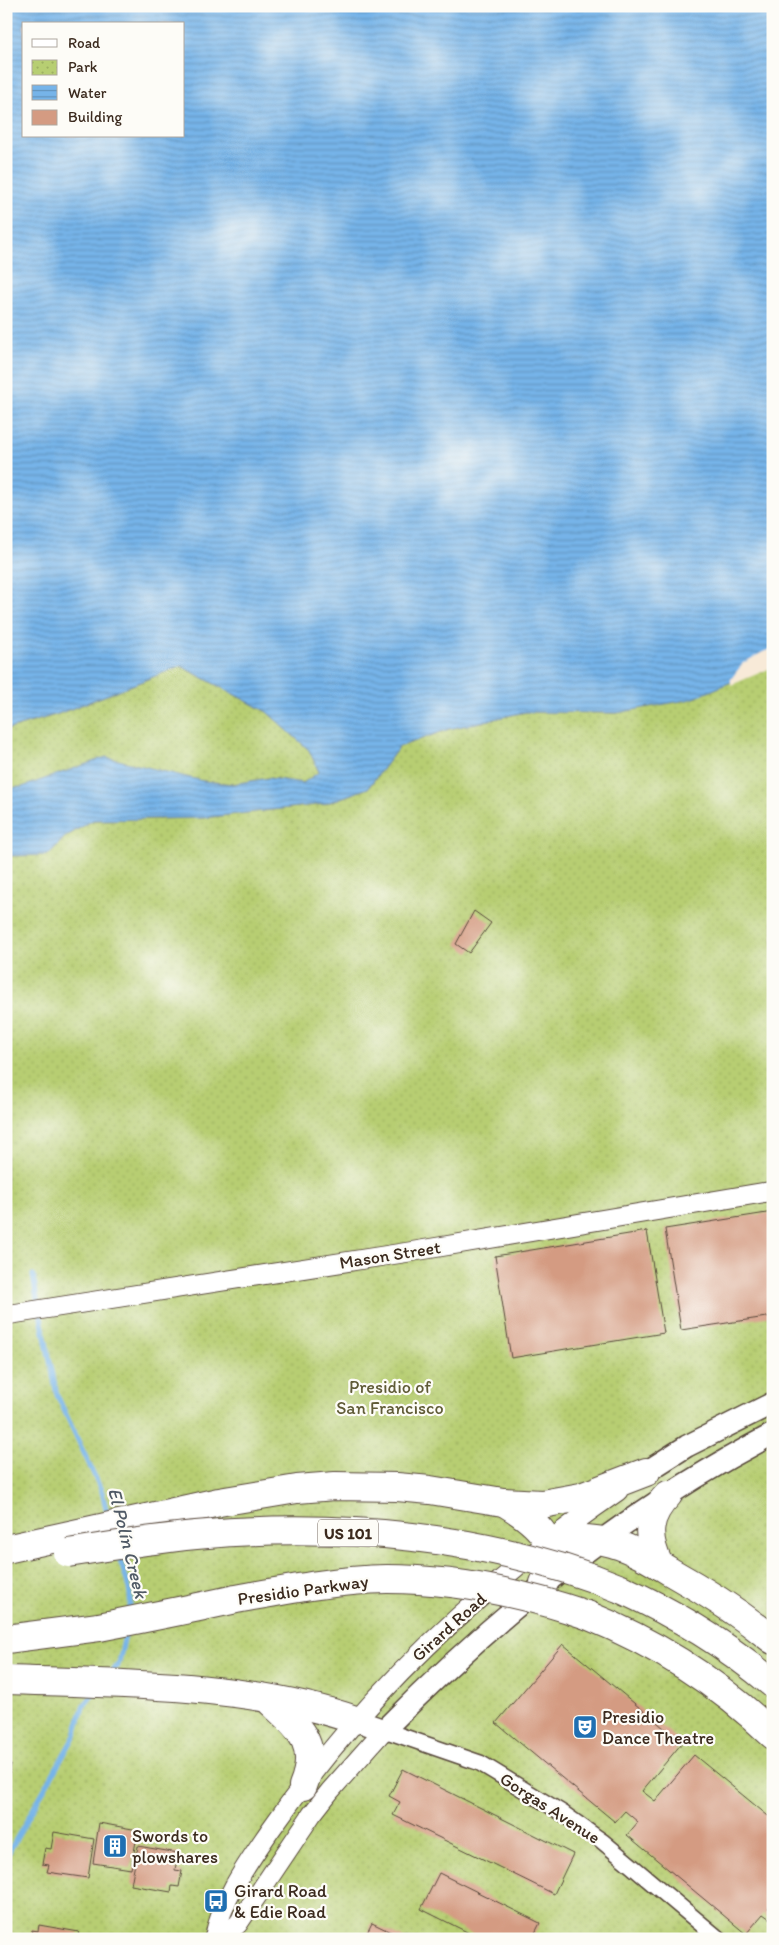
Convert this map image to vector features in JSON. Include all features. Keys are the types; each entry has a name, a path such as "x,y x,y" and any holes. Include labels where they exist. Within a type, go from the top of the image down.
{"highway":[{"path":"6,1548 66,1544 241,1498 316,1487 397,1487 542,1504 567,1500 607,1489 646,1472"},
{"path":"659,1565 650,1545 650,1528 658,1506 668,1495"},
{"path":"490,1499 532,1520 548,1541 552,1556 550,1570 544,1584"},
{"name":"US 101","path":"6,1562 66,1544 126,1543 198,1535 298,1531 406,1538 505,1552 557,1566 621,1589 656,1605 701,1631 773,1684"},
{"path":"548,1541 582,1539 600,1541 622,1547 659,1565 719,1600 773,1640"},
{"name":"Presidio Parkway","path":"6,1639 99,1627 294,1588 386,1579 444,1582 534,1598 587,1616 629,1634 678,1660 722,1691 773,1735"},
{"path":"6,1680 165,1686 214,1691 338,1714 355,1720"},
{"path":"268,1700 298,1728 308,1744 309,1766 302,1786"}],"main road":[{"name":"Girard Road","path":"646,1472 687,1446 773,1403"},
{"name":"Girard Road","path":"384,1730 454,1662 544,1584 600,1541 668,1495 773,1434"},
{"name":"Gorgas Avenue","path":"355,1720 384,1730"}],"street":[{"name":"Mason Street","path":"8,1315 409,1252 773,1191"},
{"name":"Girard Road","path":"214,1939 218,1919 244,1870 302,1786 355,1720 431,1642 548,1541 646,1472"},
{"name":"Girard Road","path":"219,1939 238,1924 312,1814 384,1730"},
{"name":"Gorgas Avenue","path":"384,1730 480,1763 564,1814 602,1841 719,1939"}],"green space":[{"name":"Presidio of San Francisco","path":"773,664 773,1939 6,1939 6,856 48,855 65,837 93,820 202,818 324,804 368,788 399,747 449,729 525,712 617,713 745,675"},
{"path":"181,666 267,712 309,750 319,772 303,783 269,778 233,784 203,781 6,788 6,730 58,714"}],"water":[{"path":"6,6 773,6 773,664 692,699 617,713 525,712 449,729 399,747 368,788 324,804 203,818 93,820 65,837 48,855 6,856 6,788 22,787 106,757 203,781 233,784 269,778 303,783 319,772 309,750 267,712 181,666 58,714 6,730"}],"pier":[{"path":"773,648 773,667 731,685 731,679 743,663"}],"building":[{"path":"474,911 491,923 469,953 456,944"},
{"path":"773,1212 773,1316 681,1330 665,1229"},
{"path":"647,1231 664,1333 511,1358 495,1256"},
{"path":"563,1644 682,1743 642,1791 655,1801 694,1755 773,1820 773,1902 768,1908 773,1912 773,1921 763,1914 746,1934 627,1835 638,1822 625,1811 615,1822 496,1723"},
{"path":"6,1763 11,1764 7,1784 6,1784"},
{"path":"403,1769 573,1854 554,1894 393,1815 400,1802 389,1796"},
{"name":"Swords to plowshares","path":"99,1823 138,1830 131,1869 93,1863"},
{"path":"54,1832 94,1839 88,1878 47,1872 49,1865 42,1864 45,1848 51,1849"},
{"path":"138,1846 178,1853 175,1870 182,1871 179,1887 172,1886 171,1892 131,1885"},
{"path":"439,1873 540,1923 532,1939 481,1939 421,1909"},
{"path":"372,1923 405,1939 364,1939"},
{"path":"39,1925 79,1932 77,1939 30,1939 32,1930 38,1931"}],"waterway":[{"name":"El Polín Creek","path":"33,1275 38,1305"},
{"name":"El Polín Creek","path":"40,1313 57,1395 102,1492 108,1517"},
{"name":"El Polín Creek","path":"117,1552 129,1589 129,1612"},
{"name":"El Polín Creek","path":"110,1675 119,1663 126,1630"},
{"name":"El Polín Creek","path":"6,1857 75,1735 83,1707 96,1691"}],"place":[{"name":"Presidio Dance Theatre","path":"585,1727"},
{"name":"Swords to plowshares","path":"115,1846"},
{"name":"Girard Road & Edie Road","path":"216,1901"}]}
